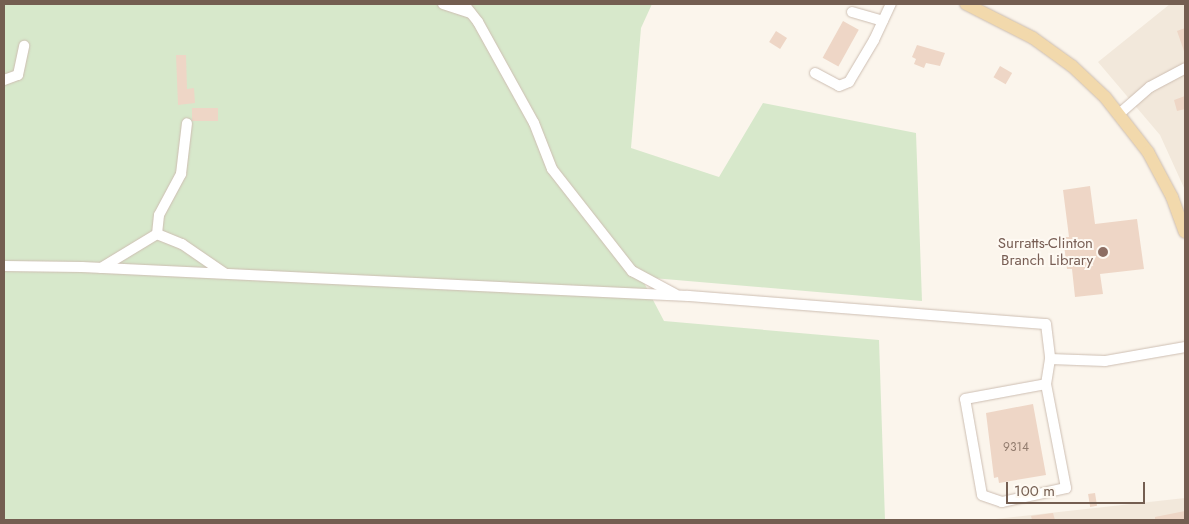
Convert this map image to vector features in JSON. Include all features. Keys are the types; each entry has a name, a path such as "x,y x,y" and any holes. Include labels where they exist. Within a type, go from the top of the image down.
{"main road":[{"path":"966,4 1013,25 1055,52 1119,114 1157,167 1185,232"}],"street":[{"path":"443,4 472,14"},
{"path":"464,4 472,14 534,122 552,170 632,271 678,296"},
{"path":"815,73 840,86 848,82 891,4"},
{"path":"852,12 883,21"},
{"path":"4,80 18,75 24,46"},
{"path":"1119,114 1150,87 1185,68"},
{"path":"157,234 159,215 181,174 187,123"},
{"path":"157,234 182,244 227,274"},
{"path":"101,268 157,234"},
{"path":"4,266 101,268 678,296 1046,324 1050,359 1046,384 1066,488 1002,502 991,501 982,495 966,399 1046,384"},
{"path":"1050,359 1105,361 1185,347"}],"shaded area":[{"path":"1170,4 1185,4 1185,190 1160,135 1098,62"},
{"path":"1185,498 1185,520 987,520"}],"green space":[{"path":"4,4 652,4 641,28 631,148 719,177 763,103 916,133 922,301 641,277 664,321 879,340 885,520 4,520"}],"building":[{"path":"843,21 859,30 838,66 823,58"},
{"path":"1185,28 1185,50 1184,51 1177,31"},
{"path":"776,31 787,38 780,49 769,42"},
{"path":"917,45 945,53 940,66 926,63 924,68 914,64 916,59 912,57"},
{"path":"176,55 186,55 187,89 194,88 195,103 178,105"},
{"path":"1000,66 1012,73 1006,84 994,77"},
{"path":"1185,96 1185,109 1177,111 1174,100"},
{"path":"192,108 218,108 218,121 192,121"},
{"name":"Surratts-Clinton Branch Library","path":"1090,186 1095,224 1137,219 1144,269 1100,274 1103,294 1075,297 1072,269 1067,269 1063,237 1069,237 1063,190"},
{"path":"1033,404 1046,475 999,483 998,477 994,478 986,413"},
{"path":"1095,493 1097,506 1090,507 1088,494"},
{"path":"1185,511 1185,520 1155,520 1155,517"},
{"path":"1053,513 1055,520 1032,520 1031,516"}],"place":[{"name":"Surratts-Clinton Branch Library","path":"1103,252"}]}
